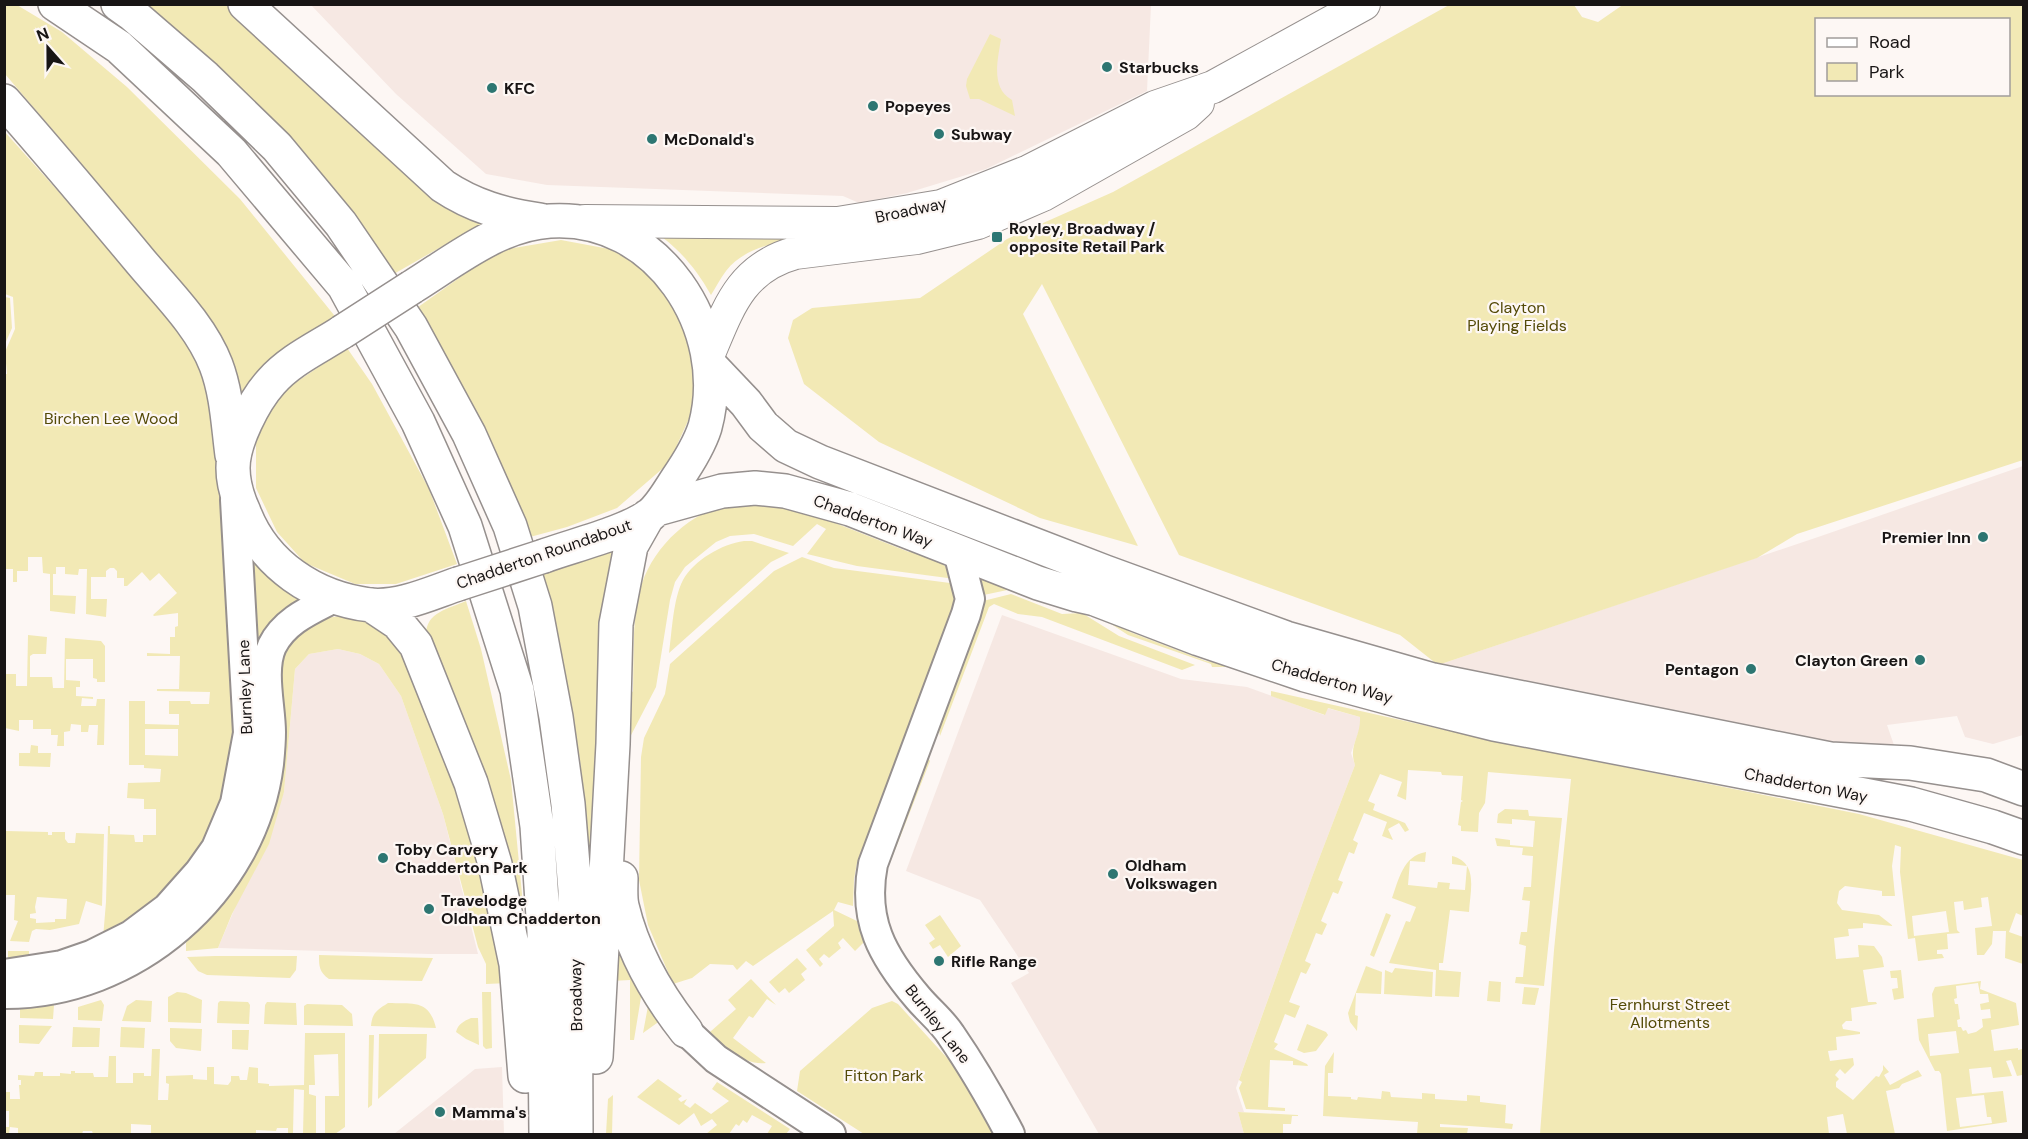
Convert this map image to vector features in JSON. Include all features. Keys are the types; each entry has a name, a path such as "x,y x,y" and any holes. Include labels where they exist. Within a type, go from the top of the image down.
{"highway":[{"name":"Broadway","path":"55,4 119,46 231,152 344,286 418,422 465,526 517,690 537,826 544,932 546,1134"},
{"name":"Broadway","path":"118,4 204,77 277,147 341,224 411,327 469,434 510,526 535,606 556,717 568,804 575,890 576,1134"},
{"path":"245,4 364,112 424,171 443,186 476,205 495,211 548,221 584,221 600,226 632,243 658,262 680,286 697,317 709,360 711,388 709,407 699,443 632,546 616,624 614,744 596,1054 589,1134"},
{"name":"Chadderton Roundabout","path":"4,101 180,309 206,345 216,364 221,382 233,473 246,519 267,552 283,569 299,581 336,597 371,605 408,601 616,531 652,512"},
{"path":"233,473 242,433 255,405 272,381 284,369 494,237 510,230 548,221"},
{"name":"Chadderton Way","path":"709,360 763,426 786,446 1106,572 1286,638 1433,680 1529,700 1830,759 1910,763 1986,775 2024,789"},
{"name":"Chadderton Way","path":"652,512 722,491 755,488 785,491 850,509 1038,583 1095,599 1199,639 1305,675 1494,724 1911,804 1993,826 2024,838"},
{"path":"371,605 398,623 416,645 471,783 495,864 516,964 527,1111 531,1134"},
{"path":"614,744 620,814 621,904 638,952 657,992 686,1032"}],"main road":[{"name":"Broadway","path":"584,221 838,223 941,206 1029,171 1155,107 1213,87 1364,4"},
{"name":"Broadway","path":"709,360 731,303 740,289 751,276 780,257 795,253 917,238 978,223 1043,195 1186,114 1213,87"}],"street":[{"name":"Burnley Lane","path":"4,974 62,965 91,955 130,935 167,908 200,872 216,848 235,803 248,733 233,473"},
{"name":"Burnley Lane","path":"958,552 969,599 968,607 873,864 868,896 870,912 885,953 918,998 939,1018 951,1035 977,1074 1010,1134"},
{"name":"Burnley Lane","path":"4,994 38,992 70,986 131,962 160,945 193,916 215,891 237,858 253,825 263,795 269,765 271,732 268,679 271,648 289,624 302,613 336,597"},
{"path":"686,1032 716,1059 831,1134"}],"shaded area":[{"path":"311,5 1151,5 1147,91 986,169 907,193 859,203 843,196 547,185 486,174 396,94"},
{"path":"2023,466 2023,735 1993,744 1965,737 1957,716 1887,725 1894,745 1835,747 1745,730 1550,686 1438,665 1821,536"},
{"name":"Oldham Volkswagen","path":"1002,615 1181,679 1247,687 1324,715 1327,708 1360,717 1360,728 1351,753 1355,765 1236,1088 1244,1112 1238,1112 1244,1134 1099,1134 1011,983 1029,973 980,900 906,871"},
{"path":"338,649 360,654 379,664 401,696 443,814 478,954 218,948 284,792 295,669 309,654"},
{"path":"502,1067 504,1134 394,1134 475,1069"}],"green space":[{"name":"Clayton Playing Fields","path":"1624,4 2023,5 2023,460 1797,534 1757,558 1438,665 1400,635 1179,555 1042,284 1023,314 1138,546 1040,518 879,442 804,384 788,338 793,320 812,308 920,298 1007,239 1113,192 1449,5 1574,5 1582,17 1598,22"},
{"path":"4,5 17,5 62,32 127,87 240,199 338,320 239,406 208,320 86,169 5,74"},
{"path":"139,5 232,5 490,219 392,275"},
{"path":"990,34 1001,39 997,64 998,81 1005,95 1012,100 1015,116 979,99 970,99 966,86 967,79"},
{"name":"Birchen Lee Wood","path":"4,131 199,341 215,382 238,716 232,775 197,857 162,896 103,938 108,826 110,826 110,834 134,835 135,842 143,842 143,835 156,835 156,809 144,809 144,799 127,798 128,783 160,782 161,769 144,768 144,765 129,765 129,701 145,701 145,724 179,725 179,714 169,714 169,701 209,704 210,692 157,691 157,689 179,689 180,656 147,656 147,653 170,654 170,637 175,637 175,627 178,626 178,613 153,615 177,593 159,573 150,581 142,572 127,586 124,586 124,578 117,578 117,571 114,568 106,571 106,577 91,577 91,599 107,599 106,617 86,614 87,569 79,569 78,575 65,574 65,567 56,567 56,574 53,574 53,595 76,596 75,614 50,611 50,574 43,573 42,557 28,557 28,571 17,571 17,582 13,582 13,569 5,569 5,374 7,374 5,352 15,329 13,297 5,294","holes":["145,729 178,729 178,756 145,755"]},
{"path":"650,228 815,235 779,242 744,255 726,271 711,295 685,258"},
{"path":"561,240 620,251 664,287 692,343 696,403 669,463 617,508 567,527 530,537 414,310 497,251"},
{"path":"5,297 10,298 12,328 5,344"},
{"path":"347,348 372,384 429,489 457,564 396,584 355,584 305,563 277,532 256,488 256,443 274,397"},
{"path":"743,502 797,508 930,558 947,568 955,579 857,566 807,554 826,529 817,524 793,546 754,534 730,536 716,542 685,567 675,582 656,687 628,741 630,695 633,691 636,610 648,569 665,543 689,522 716,508"},
{"path":"744,541 752,541 789,553 771,562 669,653 673,616 683,580 694,566 709,554"},
{"path":"251,550 303,597 255,652"},
{"path":"612,551 603,604 595,956 580,760 542,574"},
{"path":"802,557 834,568 950,583 954,587 955,602 857,863 853,906 838,902 834,910 859,922 868,943 864,942 855,951 843,938 838,943 841,948 829,958 824,954 819,959 823,964 820,967 806,950 834,926 833,911 753,966 746,961 737,970 733,965 710,964 692,978 673,984 648,925 639,880 641,757 644,738 665,694 670,664 774,571"},
{"path":"976,576 1012,589 979,596"},
{"path":"1011,594 1062,614 1082,613 1119,636 1195,665 1182,670 1042,617 1018,614 994,604 989,607 940,736 938,724 979,602"},
{"path":"466,601 481,649 511,780 522,894 526,977 426,635 427,627 434,616"},
{"path":"1091,609 1130,632 1206,661 1228,664 1231,667 1212,667 1211,664 1128,635"},
{"path":"349,615 387,625 450,743 509,983 486,984 486,964 478,947 443,814 401,696 379,664 360,654 338,649 309,654 295,669 284,792 269,844 232,914 218,948 186,951 186,943 277,673 285,642 325,618"},
{"path":"28,635 47,637 46,654 30,656 30,677 52,677 53,688 64,688 65,638 101,641 105,646 105,682 97,682 97,679 93,678 93,659 66,659 66,680 80,681 80,687 76,687 76,696 93,697 93,699 82,698 81,706 96,706 97,699 105,699 104,745 97,745 98,725 89,725 88,732 81,732 81,725 71,724 70,731 64,732 64,746 57,746 58,735 51,735 51,729 33,729 33,720 19,720 19,731 5,728 5,674 16,674 16,686 27,686"},
{"name":"Fernhurst Street Allotments","path":"1271,691 1499,742 1859,814 2023,860 2023,916 2016,913 2009,932 2023,937 2023,964 2005,958 2006,931 1993,931 1992,944 1984,955 1977,955 1975,928 1992,926 1988,897 1981,898 1982,907 1964,910 1963,901 1954,902 1957,930 1960,933 1947,934 1948,949 1937,950 1937,954 1942,954 1944,958 1918,961 1915,938 1908,939 1900,872 1901,847 1895,845 1892,866 1895,896 1882,896 1882,891 1845,886 1839,891 1837,903 1842,910 1879,915 1893,926 1863,923 1863,928 1848,929 1849,936 1834,938 1836,959 1859,957 1858,945 1874,946 1882,957 1884,967 1863,970 1868,1002 1877,1004 1851,1008 1852,1021 1846,1021 1842,1025 1843,1029 1860,1032 1860,1034 1836,1037 1837,1050 1828,1051 1830,1061 1853,1058 1854,1065 1845,1074 1840,1069 1835,1075 1839,1079 1836,1087 1853,1100 1876,1076 1879,1077 1883,1065 1889,1072 1884,1075 1890,1085 1918,1070 1922,1076 1902,1084 1899,1088 1886,1091 1895,1134 1847,1134 1843,1114 1827,1117 1829,1134 1540,1134 1554,950 1571,779 1488,772 1485,803 1479,813 1478,832 1461,831 1461,826 1458,825 1463,801 1461,800 1463,776 1408,770 1406,800 1397,796 1402,782 1380,774 1368,801 1375,804 1373,810 1405,823 1409,830 1405,832 1399,823 1388,829 1393,840 1382,836 1387,822 1364,813 1353,840 1358,843 1354,854 1349,852 1338,880 1343,882 1338,894 1333,892 1321,921 1327,924 1322,935 1316,933 1305,961 1311,964 1306,974 1301,972 1289,1002 1300,1006 1295,1018 1285,1014 1274,1042 1278,1044 1274,1049 1308,1066 1293,1065 1293,1061 1270,1060 1268,1107 1285,1108 1285,1111 1246,1109 1239,1088 1242,1082 1239,1080 1355,765 1353,752 1360,724 1360,717 1328,708 1325,715 1271,696","holes":["1946,911 1949,932 1914,936 1912,916"]},
{"path":"31,745 38,746 38,753 51,753 50,767 19,766 19,753 30,753"},
{"path":"926,754 930,761 890,863 883,860"},
{"path":"1505,809 1528,810 1529,816 1562,818 1544,986 1515,983 1516,977 1523,977 1526,946 1519,944 1521,932 1527,932 1530,901 1522,900 1524,887 1531,887 1533,856 1522,855 1523,848 1497,846 1495,838 1510,840 1510,845 1533,847 1535,821 1512,819 1512,824 1497,823 1498,814"},
{"path":"6,831 48,832 48,835 52,835 52,832 65,832 65,839 68,843 75,843 76,833 104,834 102,906 86,901 79,924 50,930 36,929 32,931 29,942 10,941 18,921 14,920 15,895 5,897 4,834","holes":["37,897 67,899 66,919 36,923 36,919 30,918 30,914 36,913"]},
{"path":"1426,852 1425,862 1410,861 1408,885 1437,888 1438,882 1450,883 1449,889 1465,890 1467,866 1470,871 1469,912 1450,910 1443,963 1439,963 1439,970 1461,972 1459,997 1435,996 1436,970 1389,963 1406,921 1410,922 1416,907 1392,898 1407,863 1418,854"},
{"path":"1452,856 1461,860 1467,866 1452,864"},
{"path":"1386,913 1391,915 1374,957 1370,955"},
{"path":"940,915 961,946 948,957 940,945 933,949 929,943 935,939 925,925"},
{"path":"614,917 643,985 634,1040 630,1040 630,980 611,981"},
{"path":"8,951 29,951 29,962 8,962"},
{"path":"319,955 433,958 422,981 329,979 320,968"},
{"path":"297,956 296,970 290,978 207,975 198,971 187,957"},
{"path":"797,958 807,969 801,974 805,980 789,993 785,988 779,993 769,982"},
{"path":"1366,966 1382,972 1381,994 1356,993 1357,1031 1350,1022 1348,1013"},
{"path":"1395,968 1433,972 1432,997 1384,994 1385,970 1392,973"},
{"path":"1901,970 1904,998 1894,1000 1892,989 1898,988 1897,978 1891,978 1890,971"},
{"path":"751,979 776,1005 767,999 753,1018 749,1016 733,1038 766,1063 743,1058 710,1032 736,1009 728,1000"},
{"path":"1489,981 1501,982 1500,1002 1487,1001"},
{"path":"1981,981 1980,989 2016,1003 2019,1025 1991,1030 1994,1051 2022,1049 2022,1075 2017,1076 2011,1060 2006,1061 2012,1076 1993,1078 1991,1067 1969,1069 1972,1094 2003,1091 2007,1122 1947,1131 1941,1074 1935,1071 1919,1040 1917,1019 1934,1017 1932,994 1935,987","holes":["1978,983 1980,994 1988,994 1989,1002 1980,1004 1981,1010 1990,1009 1991,1018 1982,1019 1983,1027 1968,1034 1966,1030 1963,1031 1961,1027 1958,1027 1957,1020 1960,1019 1958,1004 1955,1004 1954,999 1957,998 1956,986","1956,1031 1959,1053 1930,1056 1928,1034","1984,1095 1987,1117 1991,1117 1992,1123 1960,1127 1956,1098"]},
{"path":"1524,987 1539,988 1535,1005 1522,1004"},
{"path":"177,992 202,1000 201,1023 168,1022 168,997"},
{"path":"482,992 491,992 492,1048 486,1049 483,1046"},
{"path":"101,1000 104,1005 102,1021 78,1020 78,1007"},
{"path":"136,1000 152,1001 151,1022 122,1021 127,1006"},
{"path":"220,1001 248,1002 250,1005 249,1024 217,1023"},
{"name":"Fitton Park","path":"892,1001 898,1004 958,1070 993,1134 864,1134 797,1091 800,1071 872,1008"},
{"path":"267,1002 296,1003 297,1025 264,1024"},
{"path":"388,1003 419,1005 429,1012 436,1028 371,1026 376,1012"},
{"path":"654,1003 664,1018 643,1033 648,1006"},
{"path":"20,1004 54,1005 53,1019 20,1018"},
{"path":"307,1004 342,1005 352,1014 353,1026 304,1025 304,1006"},
{"path":"471,1018 478,1018 479,1045 456,1032 460,1025"},
{"path":"1307,1024 1328,1035 1316,1051 1304,1053 1297,1050"},
{"path":"19,1025 52,1026 39,1044 19,1043"},
{"path":"73,1027 100,1028 99,1047 72,1047"},
{"path":"121,1027 145,1028 144,1048 120,1047"},
{"path":"170,1028 202,1029 201,1051 176,1048 170,1041"},
{"path":"232,1030 249,1030 248,1050 232,1049"},
{"path":"305,1033 345,1033 345,1127 335,1134 325,1134 325,1096 339,1096 338,1054 314,1055 315,1085 309,1085 309,1094 316,1096 316,1134 303,1134 288,1134 288,1128 277,1128 276,1131 256,1130 256,1134 151,1134 151,1125 131,1124 131,1134 93,1134 92,1131 83,1131 82,1134 18,1134 18,1128 10,1127 9,1134 5,1134 5,1127 9,1127 9,1111 5,1111 5,1092 10,1092 10,1099 20,1099 21,1080 18,1080 18,1075 34,1076 35,1072 43,1072 43,1076 60,1076 60,1073 71,1074 71,1071 75,1071 75,1073 93,1073 94,1077 108,1077 109,1056 116,1056 116,1083 133,1083 133,1073 144,1073 144,1076 151,1076 152,1049 160,1049 158,1100 168,1100 169,1084 166,1083 166,1076 193,1075 193,1079 207,1080 207,1067 214,1067 214,1084 228,1085 231,1076 239,1076 240,1080 247,1080 249,1067 258,1068 258,1083 269,1084 269,1086 304,1085","holes":["294,1089 304,1090 303,1134 293,1133"]},
{"path":"379,1034 427,1034 426,1058 378,1099"},
{"path":"369,1035 374,1035 372,1105 368,1108"},
{"path":"1334,1052 1333,1073 1328,1073 1328,1096 1351,1097 1357,1100 1358,1097 1381,1099 1382,1091 1390,1092 1391,1097 1422,1099 1422,1093 1435,1094 1435,1099 1467,1101 1467,1095 1480,1096 1480,1102 1506,1105 1505,1123 1513,1124 1512,1129 1440,1124 1440,1127 1468,1128 1467,1134 1417,1134 1418,1122 1323,1116 1325,1066"},
{"path":"658,1079 682,1096 678,1099 681,1102 687,1099 684,1104 690,1108 695,1103 711,1114 729,1101 712,1089 717,1082 790,1129 786,1134 767,1134 772,1126 752,1115 747,1123 743,1120 739,1126 736,1124 729,1134 706,1134 717,1125 712,1119 701,1126 694,1113 679,1125 637,1097"},
{"path":"613,1095 612,1134 606,1134 608,1099"},
{"path":"1238,1112 1298,1116 1292,1116 1291,1124 1283,1124 1283,1134 1244,1134"}],"place":[{"name":"Starbucks","path":"1107,67"},
{"name":"KFC","path":"492,88"},
{"name":"Popeyes","path":"873,106"},
{"name":"Subway","path":"939,134"},
{"name":"McDonald's","path":"652,139"},
{"name":"Royley, Broadway / opposite Retail Park","path":"997,237"},
{"name":"Premier Inn","path":"1983,537"},
{"name":"Clayton Green","path":"1920,660"},
{"name":"Pentagon","path":"1751,669"},
{"name":"Toby Carvery Chadderton Park","path":"383,858"},
{"name":"Oldham Volkswagen","path":"1113,874"},
{"name":"Travelodge Oldham Chadderton","path":"429,909"},
{"name":"Rifle Range","path":"939,961"},
{"name":"Mamma's","path":"440,1112"}]}
